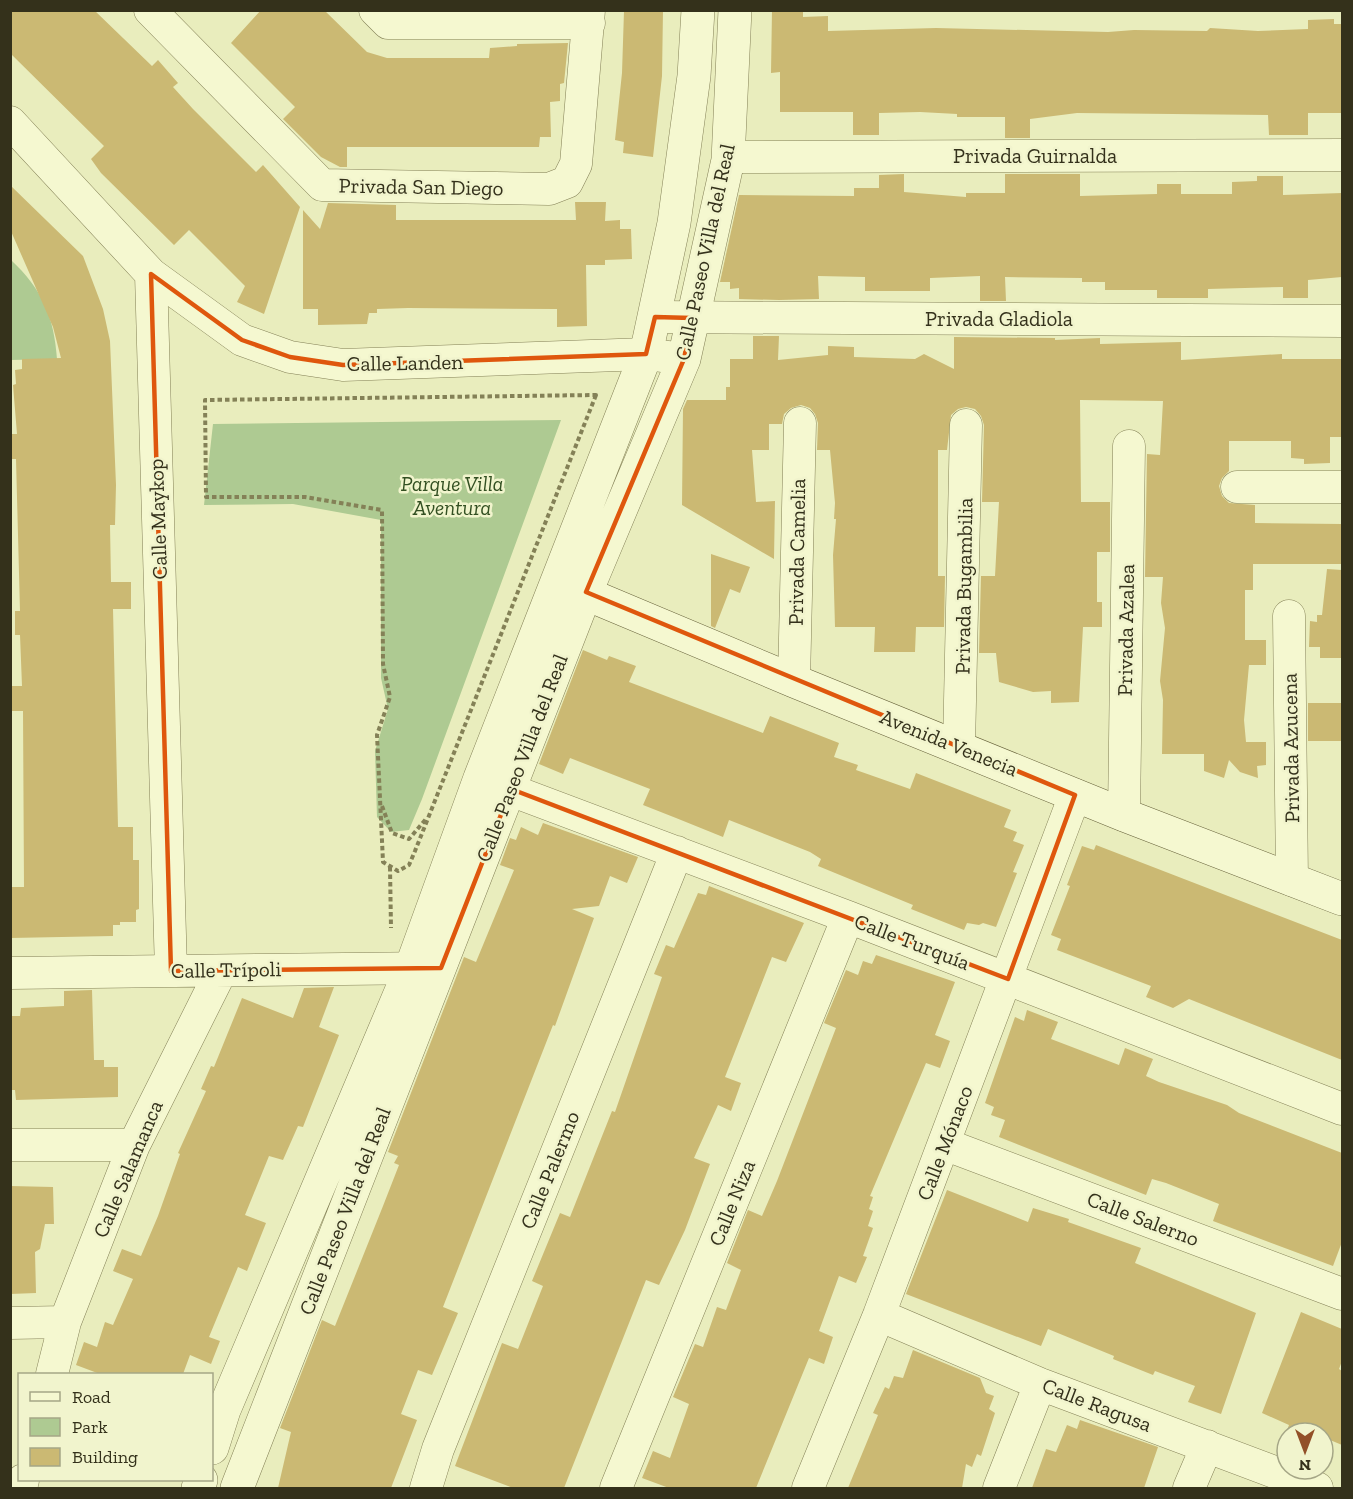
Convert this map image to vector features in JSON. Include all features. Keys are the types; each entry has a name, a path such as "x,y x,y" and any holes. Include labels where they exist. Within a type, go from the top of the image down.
{"street":[{"name":"Privada San Diego","path":"150,10 322,185 549,189 567,182 576,164 589,17 388,23 375,10"},
{"name":"Calle Paseo Villa del Real","path":"213,1445 224,1410 415,968 511,789 646,354 674,223 688,127 698,10"},
{"name":"Calle Paseo Villa del Real","path":"237,1488 480,778 684,359 728,160 735,10"},
{"path":"10,122 151,274"},
{"name":"Privada Guirnalda","path":"728,160 753,157 1342,156"},
{"name":"Calle Landen","path":"151,274 242,340 290,357 343,365 646,354 684,359"},
{"name":"Calle Maykop","path":"151,274 171,971"},
{"name":"Privada Gladiola","path":"655,316 1342,321"},
{"name":"Privada Camelia","path":"794,681 800,423"},
{"name":"Privada Bugambilia","path":"959,747 966,425"},
{"name":"Privada Azalea","path":"1124,815 1129,446"},
{"path":"1237,487 1342,487"},
{"name":"Avenida Venecia","path":"572,587 794,681 1124,815 1342,899"},
{"name":"Privada Azucena","path":"1289,616 1292,880"},
{"name":"Calle Turquía","path":"480,778 1008,978 1342,1109"},
{"name":"Calle Mónaco","path":"808,1488 879,1315 1008,978 1075,795"},
{"name":"Calle Palermo","path":"426,1488 443,1438 677,852"},
{"name":"Calle Niza","path":"616,1488 848,917"},
{"name":"Calle Trípoli","path":"10,973 415,968"},
{"name":"Calle Salamanca","path":"51,1373 66,1322 134,1145 221,971"},
{"name":"Calle Salerno","path":"944,1144 1342,1294"},
{"path":"10,1145 134,1145"},
{"name":"Calle Ragusa","path":"879,1315 1040,1384 1317,1488"},
{"path":"10,1323 66,1322"},
{"path":"999,1488 1040,1384"},
{"path":"1189,1488 1207,1446"}],"path":[{"path":"596,395 409,865 398,871 383,862 380,802 377,735 390,697 382,664 382,510 305,497 206,497 205,400 596,395"},
{"path":"380,802 392,833 409,839 428,817"},
{"path":"390,866 415,968"}],"highlighted area":[{"path":"151,274 242,340 290,357 343,365 646,354 655,317 692,318 684,359 586,592 1075,795 1008,979 511,789 441,968 171,971"}],"green space":[{"path":"11,260 31,282 44,304 53,329 57,359 11,360"},
{"name":"Parque Villa Aventura","path":"561,420 422,799 409,830 391,832 377,817 375,751 388,709 381,678 381,520 293,504 204,505 213,424"}],"building":[{"path":"10,10 94,10 152,66 158,60 178,83 173,87 193,109 256,172 263,165 300,207 264,314 237,302 245,286 189,230 174,245 101,173 91,159 104,146 10,53"},
{"path":"261,10 324,10 367,52 387,58 489,58 490,48 517,46 517,44 568,43 564,83 560,84 560,101 550,102 551,137 540,137 539,147 347,147 347,167 340,167 321,157 283,119 295,107 231,43"},
{"path":"663,10 662,76 653,157 623,153 624,142 615,140 622,73 624,11"},
{"path":"772,10 803,10 803,17 828,16 828,31 936,28 1108,32 1207,31 1210,28 1258,31 1308,29 1308,20 1334,19 1334,24 1342,24 1342,113 1308,113 1308,135 1269,135 1268,115 1077,113 1030,119 1030,138 1005,138 1005,117 957,117 957,114 920,112 879,113 879,135 853,135 853,112 780,112 780,72 771,73"},
{"path":"904,174 904,192 966,197 966,193 1005,193 1005,174 1080,174 1080,196 1157,194 1157,184 1181,184 1181,194 1232,194 1232,182 1257,181 1257,176 1283,176 1283,195 1342,193 1342,277 1308,280 1308,298 1283,298 1283,287 1208,289 1208,298 1157,298 1157,290 1105,290 1105,282 1082,282 1082,278 1005,277 1006,301 980,301 980,276 930,278 930,291 865,291 865,277 818,276 819,299 779,300 739,299 739,288 730,289 730,282 720,282 739,195 854,196 854,188 879,188 879,175"},
{"path":"10,185 83,256 103,309 110,341 116,485 115,525 110,525 111,582 131,582 131,609 113,609 118,827 133,827 133,860 139,860 139,909 136,910 136,922 120,922 120,925 113,925 113,936 10,938 10,887 24,887 23,711 12,711 12,686 22,686 20,635 15,635 15,611 20,611 16,459 10,459 10,434 17,434 13,385 16,384 15,370 22,369 22,359 61,358 53,327 10,229"},
{"path":"575,202 606,202 605,221 620,220 620,229 631,229 632,259 605,260 605,265 586,265 587,326 557,327 557,309 377,309 377,313 369,313 367,324 318,325 318,309 303,309 303,210 320,229 328,203 396,205 396,220 576,220"},
{"path":"753,336 779,336 778,360 828,355 828,346 854,347 854,357 915,359 924,354 954,369 954,337 1055,338 1055,340 1100,338 1100,344 1181,342 1181,360 1282,354 1282,359 1342,359 1342,437 1330,437 1330,463 1304,464 1304,459 1291,458 1291,441 1229,441 1229,471 1222,478 1219,486 1222,496 1229,503 1255,505 1255,523 1342,524 1342,564 1253,564 1253,590 1245,590 1245,640 1266,640 1266,665 1249,665 1244,720 1246,742 1266,742 1266,765 1257,766 1258,778 1240,772 1229,760 1224,778 1204,771 1204,754 1162,754 1163,700 1160,681 1165,628 1161,603 1163,577 1145,577 1147,454 1160,455 1163,401 1080,400 1081,502 1110,502 1110,552 1097,552 1097,602 1102,602 1102,627 1083,627 1079,702 1051,703 1051,691 1033,692 999,682 996,653 979,653 981,576 995,576 999,502 982,502 984,425 975,409 966,407 958,409 951,415 947,450 938,450 938,576 945,576 944,627 916,627 915,652 874,652 875,627 835,627 833,555 836,519 834,519 835,503 830,450 817,450 818,423 810,408 801,405 791,408 784,414 782,424 769,424 769,450 752,450 756,502 775,501 774,559 682,505 683,409 687,400 726,400 726,387 730,387 730,359 753,359"},
{"path":"711,554 750,567 740,593 730,589 715,628 711,626"},
{"path":"1327,569 1342,570 1342,658 1320,658 1320,647 1309,647 1310,621 1317,622 1317,615 1322,615"},
{"path":"583,650 607,660 609,656 636,666 629,682 763,733 770,716 839,743 834,757 858,765 856,770 910,789 916,773 1011,810 1004,827 1017,832 1013,841 1024,845 1013,872 1017,873 996,927 983,923 979,925 967,923 964,930 911,909 913,905 818,866 821,859 810,852 729,820 723,837 643,805 650,789 570,758 563,774 539,764"},
{"path":"1308,703 1342,703 1342,741 1308,741"},
{"path":"543,823 638,857 627,883 610,876 599,906 572,909 594,918 555,1026 553,1025 443,1307 458,1313 432,1375 418,1370 401,1414 417,1420 391,1488 278,1488 291,1432 280,1428 322,1320 335,1326 383,1206 399,1165 394,1163 398,1156 388,1152 464,957 476,962 514,870 500,865 510,838 516,840 521,827 538,835"},
{"path":"1096,845 1342,940 1342,1060 1189,999 1173,1008 1146,997 1151,986 1057,950 1061,939 1051,935 1070,886 1067,885 1082,846 1094,850"},
{"path":"709,886 804,923 786,962 772,957 725,1077 741,1083 731,1111 718,1105 694,1158 710,1164 685,1230 659,1285 646,1280 564,1488 513,1488 455,1466 502,1343 518,1349 543,1286 532,1281 560,1213 570,1217 612,1111 615,1112 662,977 654,974 666,945 674,948 698,893 706,895"},
{"path":"876,955 955,982 935,1035 950,1041 940,1068 926,1063 870,1196 873,1197 869,1209 873,1211 868,1226 873,1228 863,1256 867,1257 856,1283 839,1276 819,1331 833,1337 824,1364 809,1358 756,1488 669,1488 642,1478 653,1451 670,1458 689,1404 673,1397 695,1344 703,1347 717,1307 726,1310 741,1270 727,1263 748,1210 762,1216 777,1181 836,1028 824,1023 846,970 858,975 863,961 872,964"},
{"path":"334,987 319,1027 339,1035 303,1127 298,1126 283,1160 269,1156 245,1215 266,1223 247,1271 238,1267 209,1337 220,1341 211,1364 190,1355 183,1373 97,1373 76,1365 84,1342 97,1347 105,1322 113,1325 133,1279 113,1271 122,1249 141,1256 158,1216 180,1154 178,1153 206,1091 201,1089 211,1066 214,1067 242,998 293,1018 304,988"},
{"path":"92,990 94,1060 104,1060 104,1067 118,1067 118,1097 16,1100 15,1090 11,1090 10,1016 20,1016 21,1008 64,1006 64,991"},
{"path":"1027,1010 1058,1022 1051,1039 1119,1065 1125,1048 1153,1059 1146,1076 1227,1105 1239,1113 1342,1153 1342,1242 1333,1266 1213,1221 1219,1204 1166,1183 1152,1179 1146,1195 999,1137 1005,1120 991,1115 994,1107 985,1103 1015,1017 1024,1021"},
{"path":"10,1186 53,1187 54,1224 45,1224 40,1249 35,1252 36,1293 10,1294"},
{"path":"947,1190 1028,1222 1033,1208 1069,1219 1068,1222 1141,1248 1135,1263 1256,1313 1221,1414 1188,1402 1195,1386 1155,1371 1153,1375 1048,1329 1041,1346 906,1294"},
{"path":"1301,1312 1342,1329 1342,1361 1339,1369 1342,1371 1342,1445 1335,1442 1335,1421 1280,1421 1262,1413"},
{"path":"913,1350 980,1378 986,1393 994,1396 989,1409 995,1413 981,1456 977,1454 972,1467 966,1464 962,1488 848,1488 878,1415 873,1413 885,1387 889,1389 894,1376 903,1378"},
{"path":"1080,1420 1158,1447 1144,1488 1032,1488 1046,1449 1056,1452 1067,1425 1077,1429"}]}
